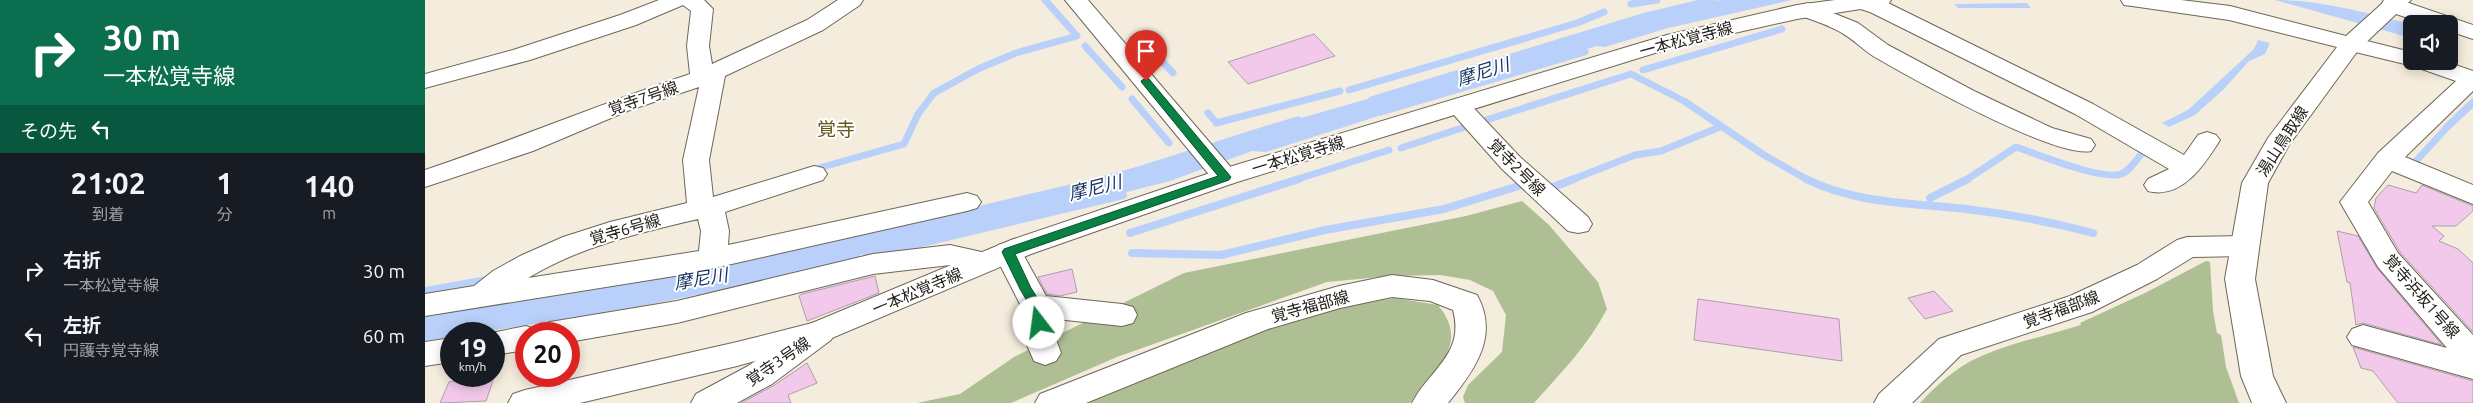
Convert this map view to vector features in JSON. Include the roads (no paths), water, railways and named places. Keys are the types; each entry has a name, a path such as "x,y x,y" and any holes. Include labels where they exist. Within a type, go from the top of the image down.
{"street":[{"path":"425,81 477,69 561,42 648,13 676,0"},
{"path":"691,0 701,9 697,46 708,76 696,160 705,208 715,231 713,258"},
{"name":"覚寺7号線","path":"425,179 524,146 621,105 708,76 815,25 852,0"},
{"path":"1076,0 1222,173"},
{"path":"2132,0 2230,13 2379,18 2473,32"},
{"path":"1871,1 1878,7 2050,93 2187,168"},
{"name":"一本松覚寺線","path":"525,403 737,354 820,332 997,257 1222,173 1458,106 1675,40 1808,10 1871,1"},
{"path":"1808,10 1850,28 1880,50 2013,120 2043,133 2082,145"},
{"path":"2379,18 2403,49"},
{"name":"湯山鳥取線","path":"2269,403 2257,376 2240,279 2255,183 2277,144 2379,18"},
{"path":"2447,70 2473,79"},
{"name":"覚寺浜坂1号線","path":"2473,79 2387,159 2354,202 2388,260 2473,356"},
{"path":"2013,120 2050,93"},
{"name":"覚寺2号線","path":"1458,106 1511,164 1578,224"},
{"path":"2158,185 2173,180 2187,168 2207,140"},
{"path":"2387,159 2473,196"},
{"name":"覚寺6号線","path":"425,305 482,295 504,278 530,263 573,244 610,231 705,208 814,174"},
{"path":"482,295 713,258 967,202"},
{"name":"覚寺福部線","path":"1891,403 1950,347 2081,304 2147,272 2187,247 2245,246"},
{"path":"580,329 677,312 768,288 873,264 951,255 997,257 1026,289 1041,313 1038,334 1045,353"},
{"name":"覚寺福部線","path":"1052,403 1257,321 1339,297 1392,286 1433,292 1466,303 1473,320 1472,340 1459,366 1429,403"},
{"path":"1037,306 1121,315"},
{"name":"覚寺3号線","path":"708,403 760,375 820,332"},
{"path":"2363,337 2473,367"},
{"path":"425,354 440,352"}],"water":[{"name":"摩尼川","path":"1720,0 1792,0 1668,28 1605,47 1597,46 1389,108 1391,112 1266,152 1252,151 1170,181 1000,224 703,289 504,322 440,322 440,333 425,335 425,312 975,207 1061,187 1146,164 1299,116 1301,118 1378,96 1381,98 1640,19"},
{"path":"2275,0 2310,2 2403,22 2403,36"},
{"path":"2027,3 2031,8 1958,8 1954,4"},
{"path":"2258,40 2270,43 2265,54 2249,61 2224,89 2195,115 2169,127 2162,123 2188,110 2254,49"},
{"path":"2473,97 2473,108 2449,130 2442,127"}],"waterway":[{"path":"812,170 904,144 918,114 934,93 978,69 1016,53 1077,36 1045,0"},
{"path":"1631,4 1657,0"},
{"name":"摩尼川","path":"1371,100 1642,17 1713,0"},
{"path":"1349,90 1577,23 1604,12"},
{"path":"1643,70 1782,29"},
{"path":"1142,40 1173,73"},
{"path":"1085,46 1122,87"},
{"name":"摩尼川","path":"1381,112 1585,52"},
{"path":"1483,121 1631,74 1684,101 1764,155 1807,179"},
{"path":"1216,123 1340,91"},
{"path":"1132,99 1169,143"},
{"path":"1208,113 1215,121"},
{"path":"2416,161 2452,122"},
{"path":"1401,148 1468,126"},
{"path":"1571,180 1635,155 1661,151 1720,127"},
{"path":"1966,180 2016,147 2085,170 2112,175 2121,174 2127,170 2143,152"},
{"path":"1295,180 1389,150"},
{"path":"1130,233 1299,179"},
{"path":"1548,189 1574,179"},
{"path":"1807,179 1825,187 1865,198 1998,213 2093,233"},
{"path":"1930,198 1966,180"},
{"path":"1132,253 1221,255 1325,230 1444,209 1522,185"},
{"name":"摩尼川","path":"867,256 1123,195"},
{"name":"摩尼川","path":"425,337 628,305 856,258"},
{"path":"425,291 487,280"}],"district":[{"name":"覚寺","path":"836,129"}]}
